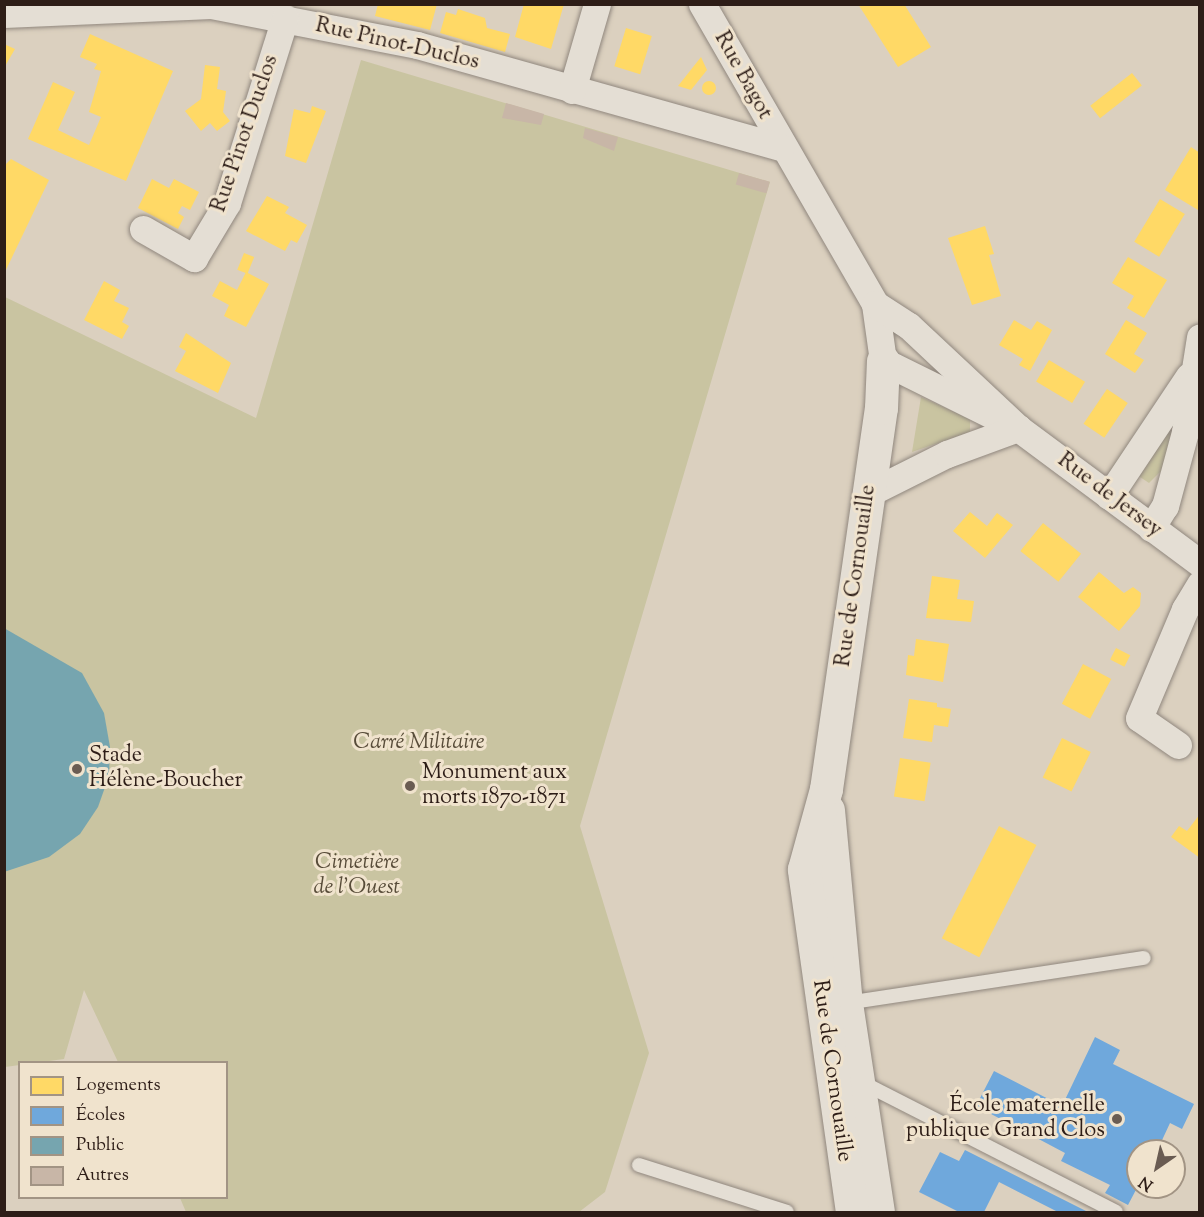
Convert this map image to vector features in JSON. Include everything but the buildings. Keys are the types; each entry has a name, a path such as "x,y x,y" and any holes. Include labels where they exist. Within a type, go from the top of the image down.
{"street":[{"path":"572,90 597,4"},
{"name":"Rue Bagot","path":"702,4 781,147"},
{"name":"Rue Pinot-Duclos","path":"4,14 212,5 417,45 781,147"},
{"name":"Rue Pinot Duclos","path":"143,229 194,258 227,203 285,18"},
{"name":"Rue de Jersey","path":"781,147 875,304 884,361 1018,428"},
{"name":"Rue de Jersey","path":"875,304 909,326 1018,428 1200,563"},
{"path":"1151,528 1165,507 1185,432 1191,372 1200,337"},
{"name":"Rue de Cornouaille","path":"852,1212 833,1005 826,789 869,493 884,361"},
{"path":"1108,496 1191,372"},
{"path":"869,493 946,454 1018,428"},
{"path":"1178,745 1139,718 1185,609 1200,584"},
{"name":"Rue de Cornouaille","path":"833,1005 859,1081 878,1212"}],"lane":[{"path":"833,1005 1143,958"},
{"path":"859,1081 1116,1212"},
{"path":"639,1165 787,1212"}],"green space":[{"name":"Cimetière de l'Ouest","path":"361,60 770,182 580,826 649,1053 605,1192 579,1212 186,1212 180,1199 228,1199 228,1061 118,1061 84,990 64,1059 18,1061 18,1065 5,1067 5,297 256,418"},
{"path":"921,397 970,419 970,432 912,452"},
{"path":"1169,424 1173,428 1164,468 1149,483 1137,475"}],"place":[{"name":"Stade Hélène-Boucher","path":"77,769"},
{"name":"Monument aux morts 1870-1871","path":"410,786"},
{"name":"École maternelle publique Grand Clos","path":"1117,1119"}],"park label":[{"name":"Carré Militaire","path":"419,744"}]}
